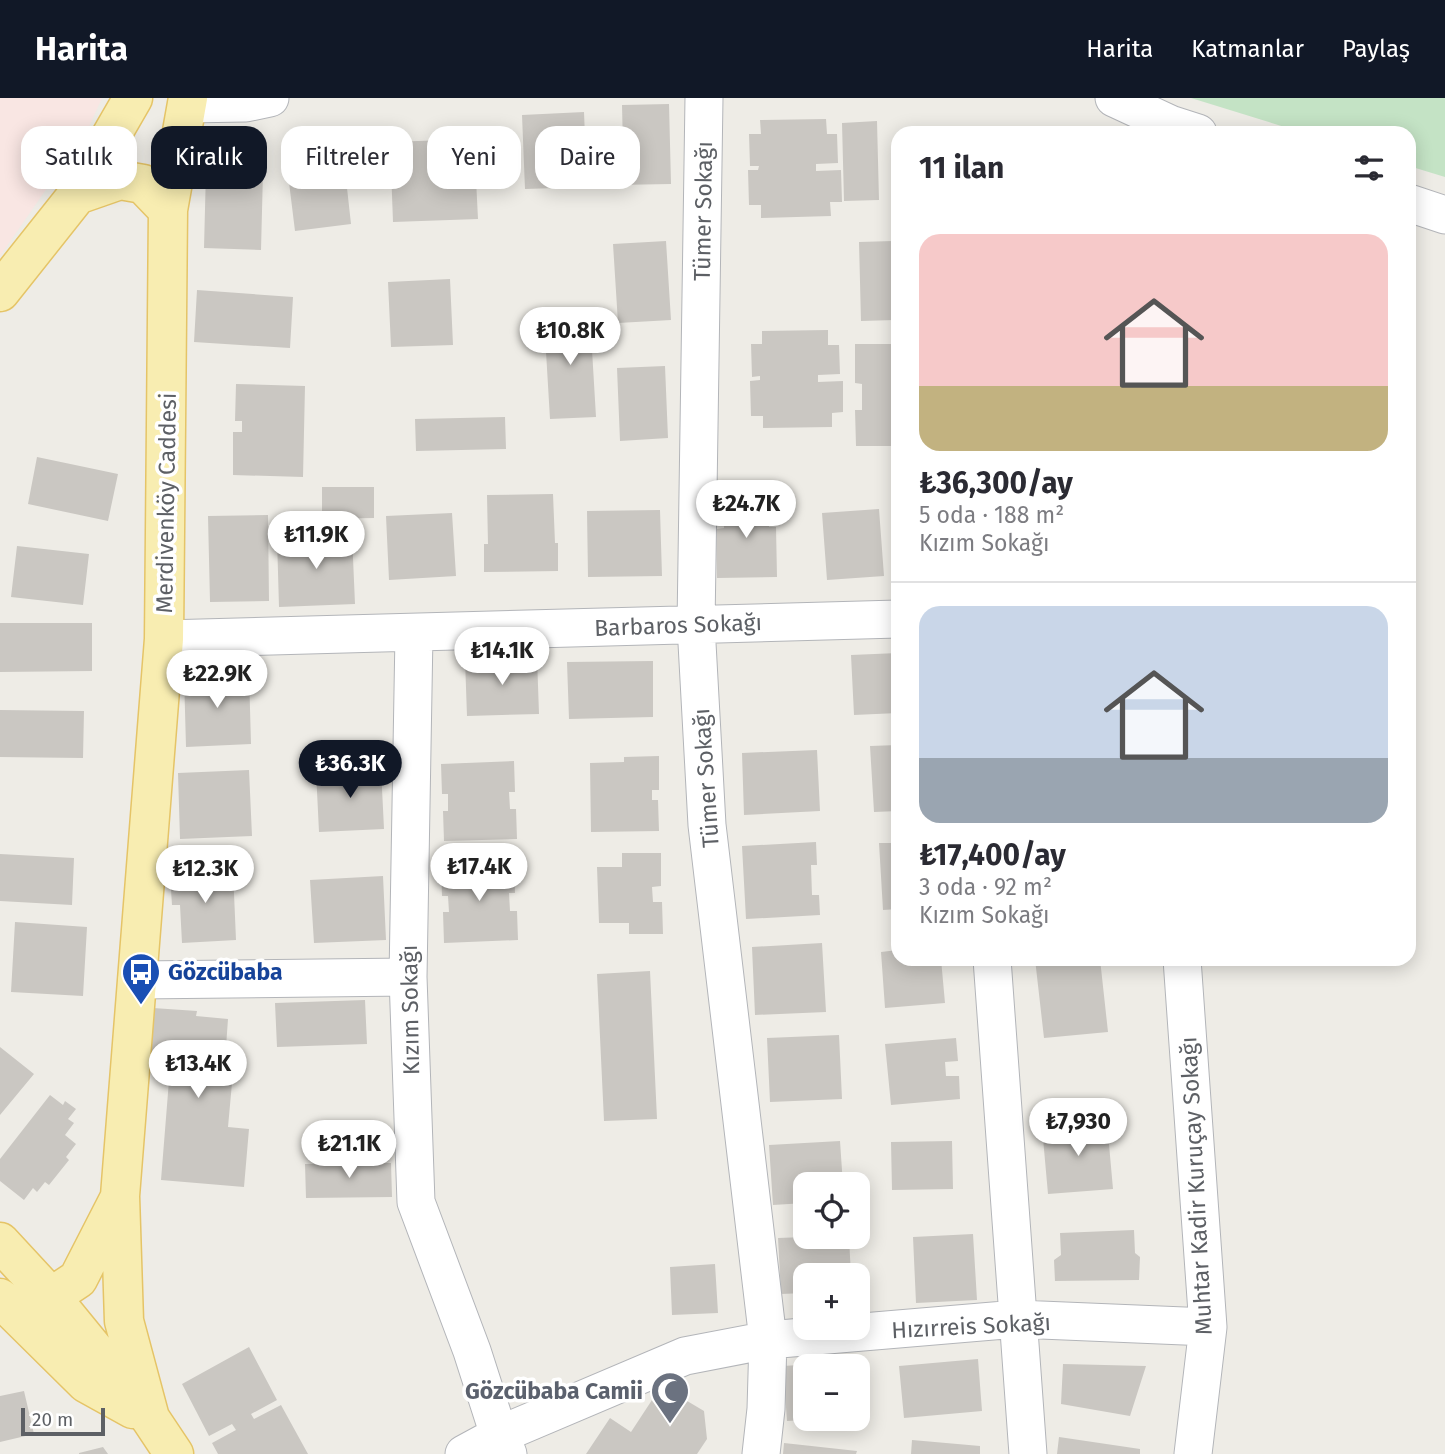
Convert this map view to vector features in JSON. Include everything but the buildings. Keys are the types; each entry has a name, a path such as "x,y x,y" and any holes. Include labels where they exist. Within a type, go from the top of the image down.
{"main road":[{"path":"0,292 77,195 133,98"},
{"name":"Merdivenköy Caddesi","path":"150,1418 124,1321 120,1196 164,639 168,210 187,101"},
{"path":"77,195 120,180 143,184 168,210"},
{"path":"3,1301 51,1297 78,1279 120,1196"},
{"path":"0,1242 51,1297 150,1418 174,1454"},
{"path":"3,1301 86,1383 150,1418"}],"street":[{"name":"Tümer Sokağı","path":"704,98 696,625 707,825 768,1340 766,1409 761,1454"},
{"path":"1115,126 1115,98 1176,126"},
{"path":"187,101 253,100"},
{"path":"1416,205 1445,215"},
{"name":"Barbaros Sokağı","path":"164,639 891,619"},
{"name":"Kızım Sokağı","path":"414,634 408,977 416,1202 472,1351 503,1445"},
{"path":"992,966 1028,1454"},
{"name":"Muhtar Kadir Kuruçay Sokağı","path":"1182,966 1208,1327 1193,1454"},
{"path":"137,980 408,977"},
{"name":"Hızırreis Sokağı","path":"464,1454 503,1445 685,1356 768,1340 1017,1319 1208,1327"}],"shaded area":[{"path":"0,98 102,98 89,126 21,126 21,189 46,189 0,256"}],"green space":[{"path":"1191,98 1445,98 1445,177 1416,168 1416,126 1281,126"}],"place":[{"name":"Gözcübaba","path":"141,1006"},
{"name":"Gözcübaba Camii","path":"670,1425"}]}
